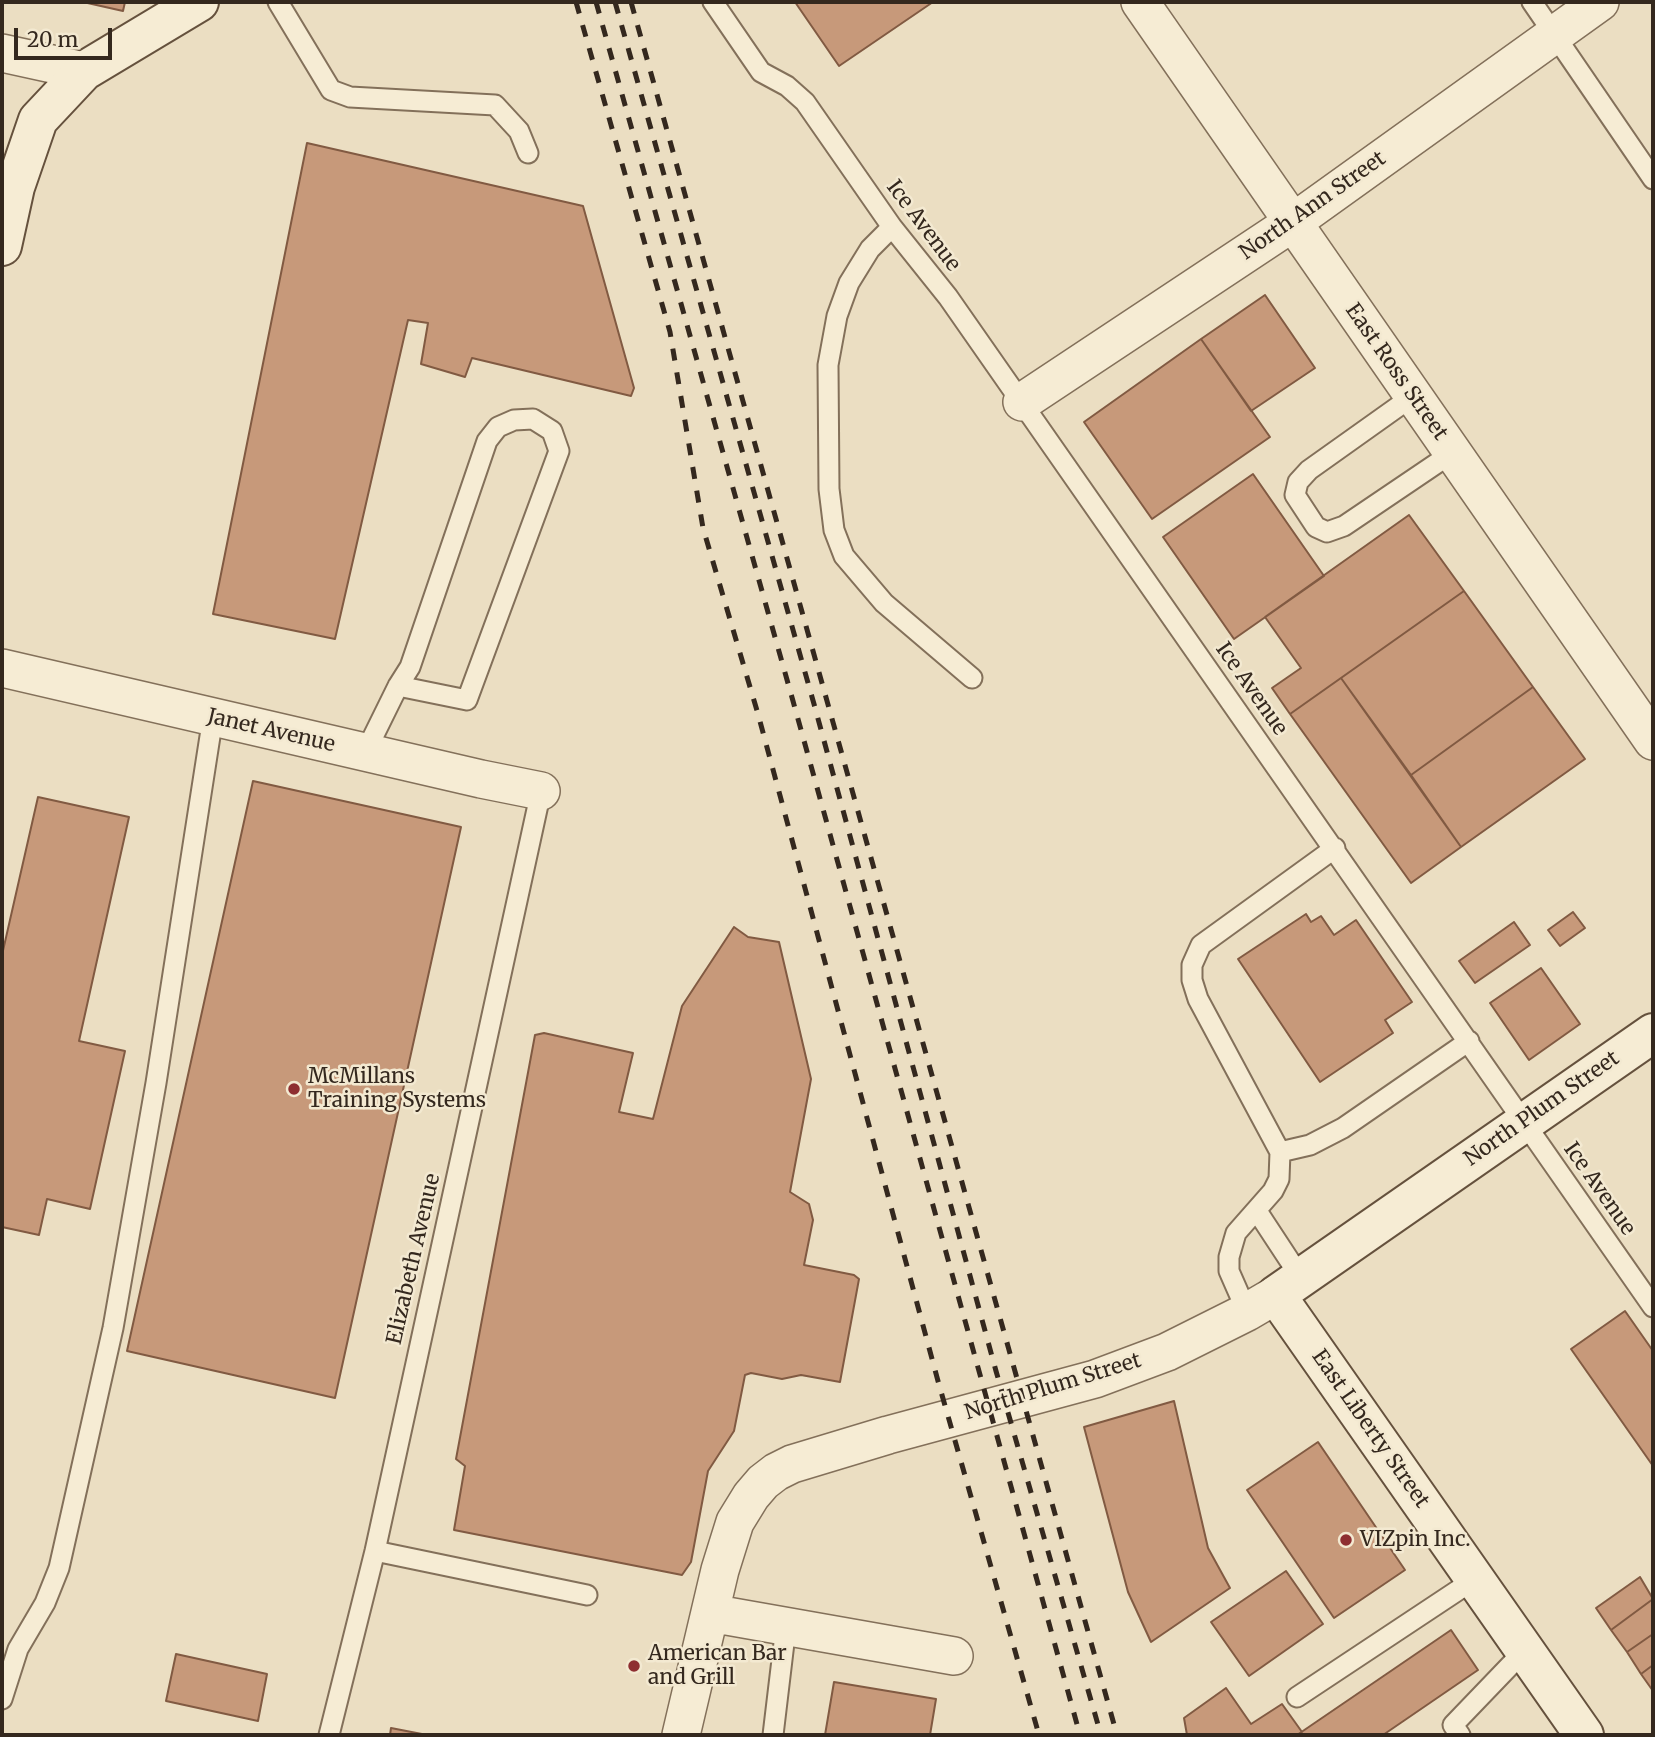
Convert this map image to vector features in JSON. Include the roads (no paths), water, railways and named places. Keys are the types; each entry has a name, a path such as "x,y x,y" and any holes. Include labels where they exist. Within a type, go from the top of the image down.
{"street":[{"path":"2,246 15,187 38,120 84,71 199,2"},
{"name":"East Ross Street","path":"1140,2 1653,741"},
{"name":"North Ann Street","path":"1022,402 1292,223 1600,2"},
{"path":"2,53 84,71"},
{"name":"Janet Avenue","path":"2,668 541,791"},
{"name":"North Plum Street","path":"681,1735 735,1522 751,1496 776,1472 792,1464 888,1435 1095,1379 1167,1352 1275,1295 1653,1032"},
{"name":"East Liberty Street","path":"1275,1295 1584,1735"},
{"path":"710,1613 954,1656"}],"lane":[{"path":"278,2 331,90 350,97 495,105 519,131 528,153"},
{"name":"Ice Avenue","path":"713,2 761,72 787,86 805,102 892,226 948,297 1653,1307"},
{"path":"1532,2 1653,179"},
{"path":"892,226 870,249 849,283 837,316 828,365 829,489 834,530 844,556 884,603 972,678"},
{"path":"1413,396 1309,470 1298,482 1295,495 1316,527 1327,532 1344,526 1452,453"},
{"path":"365,752 398,686 410,667 487,441 498,427 514,420 533,419 552,431 559,451 467,700 398,686"},
{"path":"2,1699 18,1649 45,1603 58,1568 113,1328 156,1083 213,717"},
{"name":"Elizabeth Avenue","path":"329,1735 375,1552 394,1455 541,791"},
{"path":"1275,1295 1229,1271 1229,1256 1236,1233 1273,1191 1279,1179 1280,1152 1198,999 1192,980 1192,965 1200,945 1335,848"},
{"path":"1280,1152 1310,1145 1343,1128 1469,1041"},
{"path":"1257,1211 1275,1295"},
{"path":"375,1552 587,1595"},
{"path":"1297,1697 1475,1579"},
{"path":"774,1735 786,1626"},
{"path":"1460,1735 1453,1725 1525,1650"}],"railway":[{"path":"576,2 670,332 703,528 758,714 938,1381 1039,1735"},
{"path":"596,2 1080,1735"},
{"path":"615,2 814,704 996,1371 1101,1735"},
{"path":"631,2 1117,1735"}],"place":[{"name":"McMillans Training Systems","path":"294,1089"},
{"name":"VIZpin Inc.","path":"1346,1540"},
{"name":"American Bar and Grill","path":"634,1666"}]}
